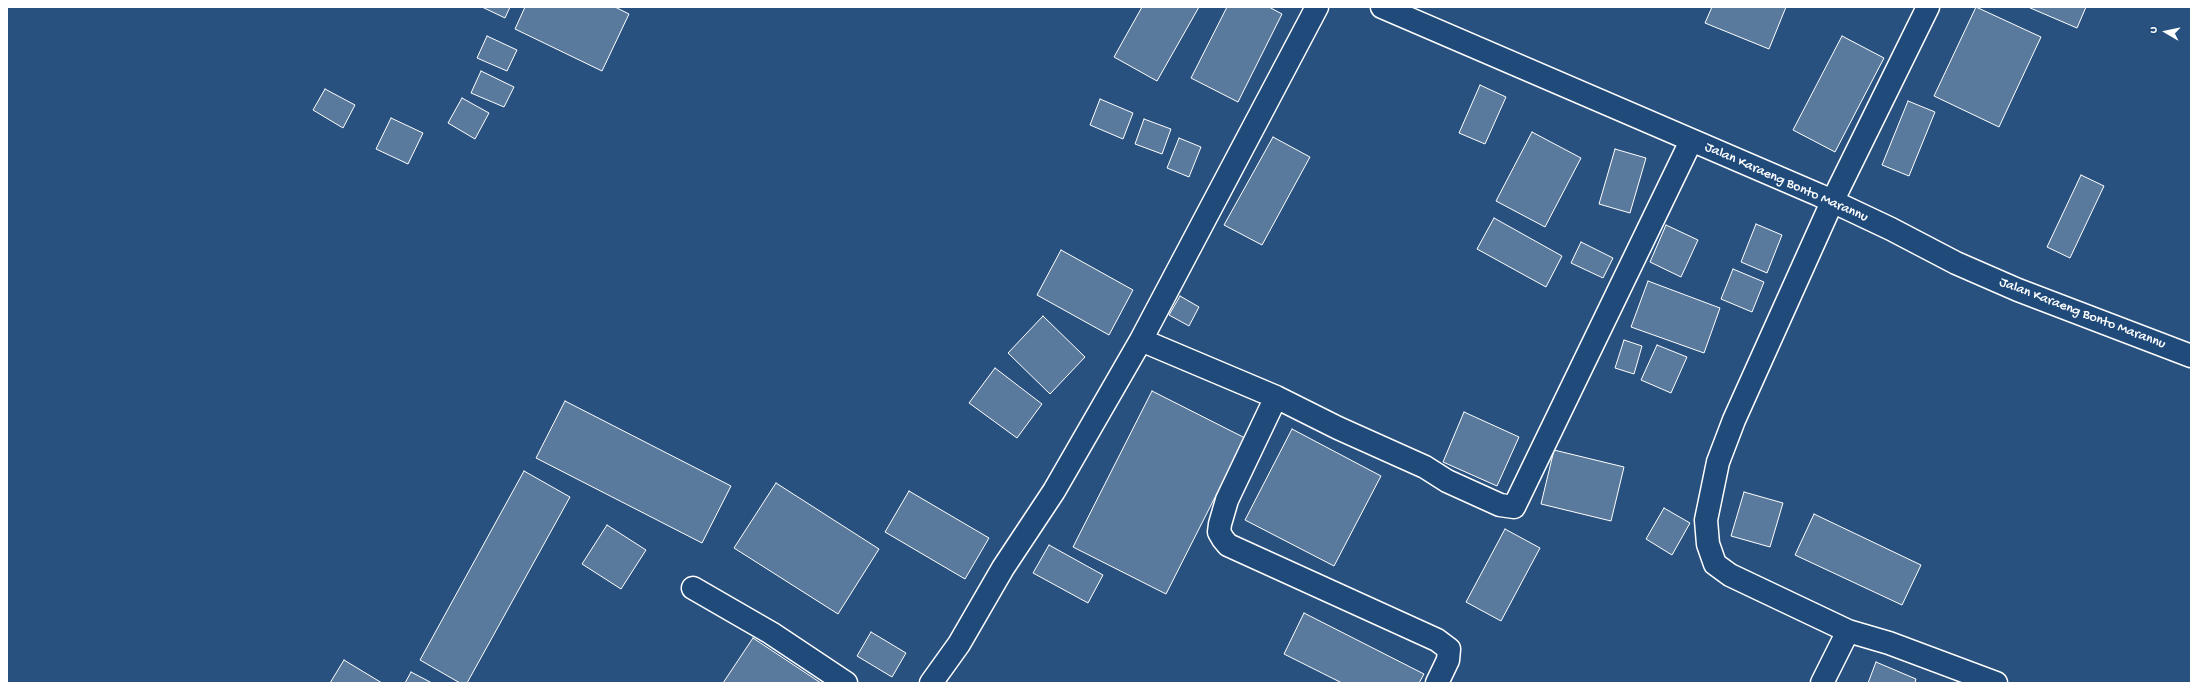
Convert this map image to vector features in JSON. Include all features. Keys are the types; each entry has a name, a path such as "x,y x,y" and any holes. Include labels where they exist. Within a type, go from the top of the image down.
{"street":[{"path":"931,683 959,644 1003,568 1054,491 1141,340 1318,7"},
{"name":"Jalan Karaeng Bonto Marannu","path":"1382,7 1832,202 1891,229 1956,263 2018,290 2191,356"},
{"path":"1928,7 1832,202 1734,420 1718,462 1706,520 1708,544 1715,564 1730,575 1848,631 1889,643 1996,683"},
{"path":"1141,340 1276,397 1338,428 1425,467 1446,481 1500,505 1514,507 1691,141"},
{"path":"1276,397 1227,500 1219,532 1228,545 1437,640 1449,648 1448,660 1437,683"},
{"path":"693,588 771,633 846,683"},
{"path":"1822,683 1848,631"}],"building":[{"path":"482,7 510,7 505,18"},
{"path":"525,7 615,7 629,14 602,71 515,29"},
{"path":"1142,7 1199,7 1157,81 1114,57"},
{"path":"1227,7 1269,7 1282,14 1238,102 1191,78"},
{"path":"1712,7 1786,7 1769,49 1705,23"},
{"path":"1976,7 2041,37 1999,127 1934,96"},
{"path":"2028,7 2086,7 2077,28"},
{"path":"487,36 517,50 507,71 477,58"},
{"path":"1842,36 1884,58 1835,152 1793,130"},
{"path":"481,71 514,87 504,107 471,93"},
{"path":"1480,85 1506,97 1485,144 1459,133"},
{"path":"325,89 355,105 343,128 313,110"},
{"path":"462,98 489,113 475,139 448,123"},
{"path":"1100,99 1133,113 1123,139 1090,125"},
{"path":"1908,101 1935,112 1909,176 1882,165"},
{"path":"391,118 423,133 408,164 376,149"},
{"path":"1144,119 1171,129 1162,154 1135,144"},
{"path":"1532,132 1581,158 1545,227 1496,201"},
{"path":"1273,137 1310,157 1262,245 1224,225"},
{"path":"1179,138 1201,147 1189,177 1167,168"},
{"path":"1615,149 1646,158 1630,213 1599,204"},
{"path":"2081,175 2104,186 2070,258 2047,247"},
{"path":"1494,218 1562,256 1546,287 1477,249"},
{"path":"1756,224 1782,235 1767,273 1741,262"},
{"path":"1666,225 1698,240 1681,277 1650,262"},
{"path":"1581,242 1613,258 1603,278 1571,263"},
{"path":"1061,250 1133,290 1109,335 1037,295"},
{"path":"1733,269 1764,282 1752,312 1721,299"},
{"path":"1648,281 1720,308 1704,353 1631,327"},
{"path":"1180,296 1199,307 1189,326 1169,315"},
{"path":"1043,316 1085,357 1050,394 1008,353"},
{"path":"1624,340 1642,346 1634,374 1615,368"},
{"path":"1657,345 1687,357 1671,393 1641,380"},
{"path":"995,368 1042,404 1017,438 969,403"},
{"path":"1152,391 1245,438 1166,594 1073,547"},
{"path":"565,401 731,486 702,543 536,458"},
{"path":"1464,412 1519,437 1497,486 1443,462"},
{"path":"1292,429 1381,476 1334,566 1245,520"},
{"path":"1554,450 1624,467 1611,521 1541,504"},
{"path":"524,471 570,497 467,683 460,683 420,660"},
{"path":"776,483 879,549 838,614 734,548"},
{"path":"909,491 989,538 965,579 885,532"},
{"path":"1744,492 1783,503 1770,547 1731,536"},
{"path":"1664,508 1690,523 1672,555 1646,539"},
{"path":"1814,514 1921,565 1902,605 1795,555"},
{"path":"607,525 646,550 621,589 582,564"},
{"path":"1505,529 1540,548 1501,621 1466,602"},
{"path":"1049,545 1103,575 1088,603 1033,573"},
{"path":"1304,613 1424,674 1419,683 1342,683 1284,654"},
{"path":"871,632 906,653 892,677 857,656"},
{"path":"753,638 821,683 723,683"},
{"path":"344,660 382,683 330,683"},
{"path":"1876,662 1916,679 1915,683 1868,683"},
{"path":"411,672 432,683 405,683"}]}
